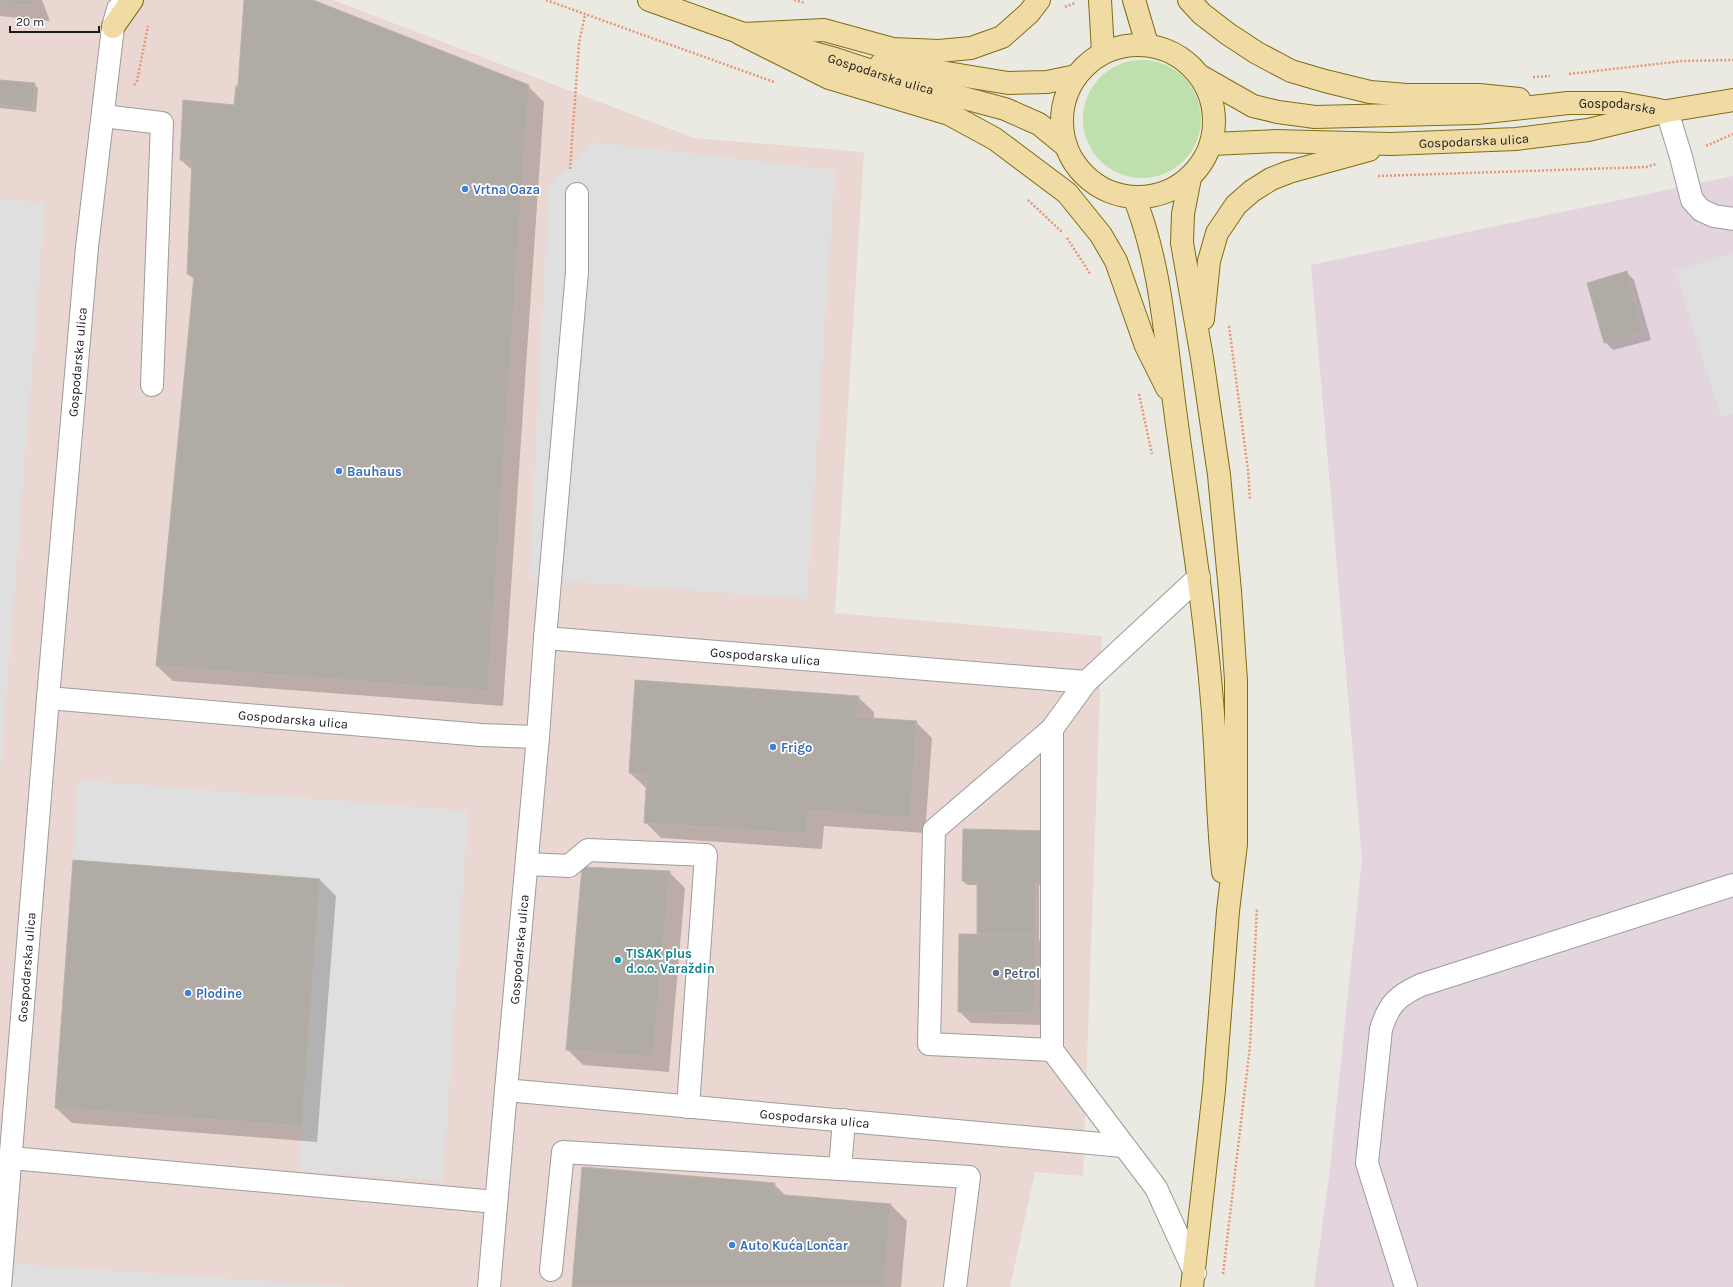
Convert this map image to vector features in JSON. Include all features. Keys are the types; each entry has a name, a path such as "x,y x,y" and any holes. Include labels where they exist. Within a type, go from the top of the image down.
{"main road":[{"path":"113,27 132,0"},
{"path":"649,0 741,34 832,58"},
{"path":"741,34 824,30 894,49 939,51 971,48 1002,37 1029,13 1039,0"},
{"path":"1100,0 1103,52"},
{"path":"1134,0 1147,44"},
{"path":"1189,0 1202,14 1257,53 1291,70 1325,81 1370,92 1406,95 1479,95 1568,103"},
{"path":"741,34 829,78 949,114 995,139 1067,193 1101,235 1116,261 1146,346 1174,401"},
{"path":"1147,44 1168,50 1187,61 1202,77 1212,98 1215,121 1212,144 1203,162 1190,178 1173,189 1154,196 1134,197 1112,193 1092,182 1076,166 1066,146 1061,122 1065,98 1076,76 1088,63 1103,52 1124,45 1147,44"},
{"name":"Gospodarska ulica","path":"832,58 917,68 1008,83 1047,82 1076,76"},
{"name":"Gospodarska ulica","path":"832,58 908,83 1005,109 1038,124 1066,146"},
{"name":"Gospodarska ulica","path":"1202,77 1253,106 1278,112 1315,117 1477,113 1568,103"},
{"name":"Gospodarska ulica","path":"1212,144 1275,141 1391,144 1516,139 1588,130 1667,111 1733,100"},
{"name":"Gospodarska","path":"1568,103 1620,103 1667,111"},
{"path":"1202,358 1204,309 1209,260 1217,233 1236,205 1252,191 1271,179 1289,172 1391,144"},
{"path":"1190,178 1183,214 1182,243 1202,358 1219,475 1230,591 1236,681 1236,844 1228,911 1214,1090 1193,1280"},
{"path":"1134,197 1142,217 1151,249 1199,577 1212,701 1220,844 1228,911"}],"street":[{"name":"Gospodarska ulica","path":"108,0 113,27"},
{"name":"Gospodarska ulica","path":"0,1287 2,1235 11,1158 48,698 87,246 113,27 120,0"},
{"path":"1667,111 1681,156 1692,200 1701,210 1714,216 1733,219"},
{"path":"102,116 162,123 152,385"},
{"path":"545,638 577,272 578,194"},
{"path":"1052,1050 929,1044 934,830 1052,729 1086,682 1199,577"},
{"name":"Gospodarska ulica","path":"489,1287 538,737 545,638 1086,682"},
{"name":"Gospodarska ulica","path":"48,698 473,735 538,737"},
{"path":"1052,729 1052,1050 1156,1188 1193,1280"},
{"path":"526,864 569,866 588,850 706,855 688,1107"},
{"path":"1406,1287 1367,1163 1381,1029 1388,1009 1396,999 1421,985 1733,885"},
{"name":"Gospodarska ulica","path":"506,1090 1123,1146"},
{"path":"840,1169 844,1120"},
{"path":"551,1270 563,1152 969,1177 955,1287"},
{"path":"11,1158 496,1202"}],"path":[{"path":"794,0 809,4"},
{"path":"578,194 570,168 579,44 585,15"},
{"path":"1370,177 1646,167 1681,156 1733,134"},
{"path":"1024,196 1065,235 1092,276"},
{"path":"1138,392 1154,460"}],"shaded area":[{"path":"0,0 333,0 694,138 864,152 835,613 1102,636 1083,1176 1035,1172 1010,1287 0,1287"},
{"path":"592,142 835,170 807,599 529,578 549,185 576,160"},
{"path":"1733,176 1733,1287 1314,1287 1329,1177 1362,859 1311,265"},
{"path":"0,199 45,203 0,778"},
{"path":"1733,253 1733,414 1721,417 1675,271"},
{"path":"78,780 468,811 443,1181 299,1170 320,879 73,860"},
{"path":"0,1263 354,1287 0,1287"}],"green space":[{"path":"1142,60 1165,64 1184,77 1197,96 1201,119 1197,142 1184,161 1165,174 1142,178 1119,174 1100,161 1087,142 1083,119 1087,96 1100,77 1119,64"}],"building":[{"path":"0,0 33,0 36,6 0,2"},
{"name":"Bauhaus","path":"244,0 313,0 529,85 488,691 156,666 194,276 187,274 192,161 180,160 183,100 234,105 236,86 238,86"},
{"path":"0,80 35,83 32,108 0,105"},
{"path":"1627,271 1644,332 1604,343 1587,283"},
{"name":"Frigo","path":"635,680 859,696 857,717 917,721 910,818 808,810 807,834 644,823 647,774 629,773"},
{"path":"963,829 1052,831 1058,882 1036,882 1035,935 977,934 977,882 962,881"},
{"name":"Plodine","path":"73,860 320,879 302,1126 55,1108"},
{"name":"TISAK plus d.o.o. Varaždin","path":"582,867 670,871 653,1057 566,1050"},
{"name":"Petrol","path":"959,934 1035,935 1034,1013 958,1012"},
{"name":"Auto Kuća Lončar","path":"582,1167 775,1183 774,1194 891,1204 884,1287 572,1287"}],"place":[{"name":"Vrtna Oaza","path":"465,189"},
{"name":"Bauhaus","path":"339,471"},
{"name":"Frigo","path":"773,747"},
{"name":"TISAK plus d.o.o. Varaždin","path":"618,960"},
{"name":"Petrol","path":"996,973"},
{"name":"Plodine","path":"188,993"},
{"name":"Auto Kuća Lončar","path":"732,1245"}]}
